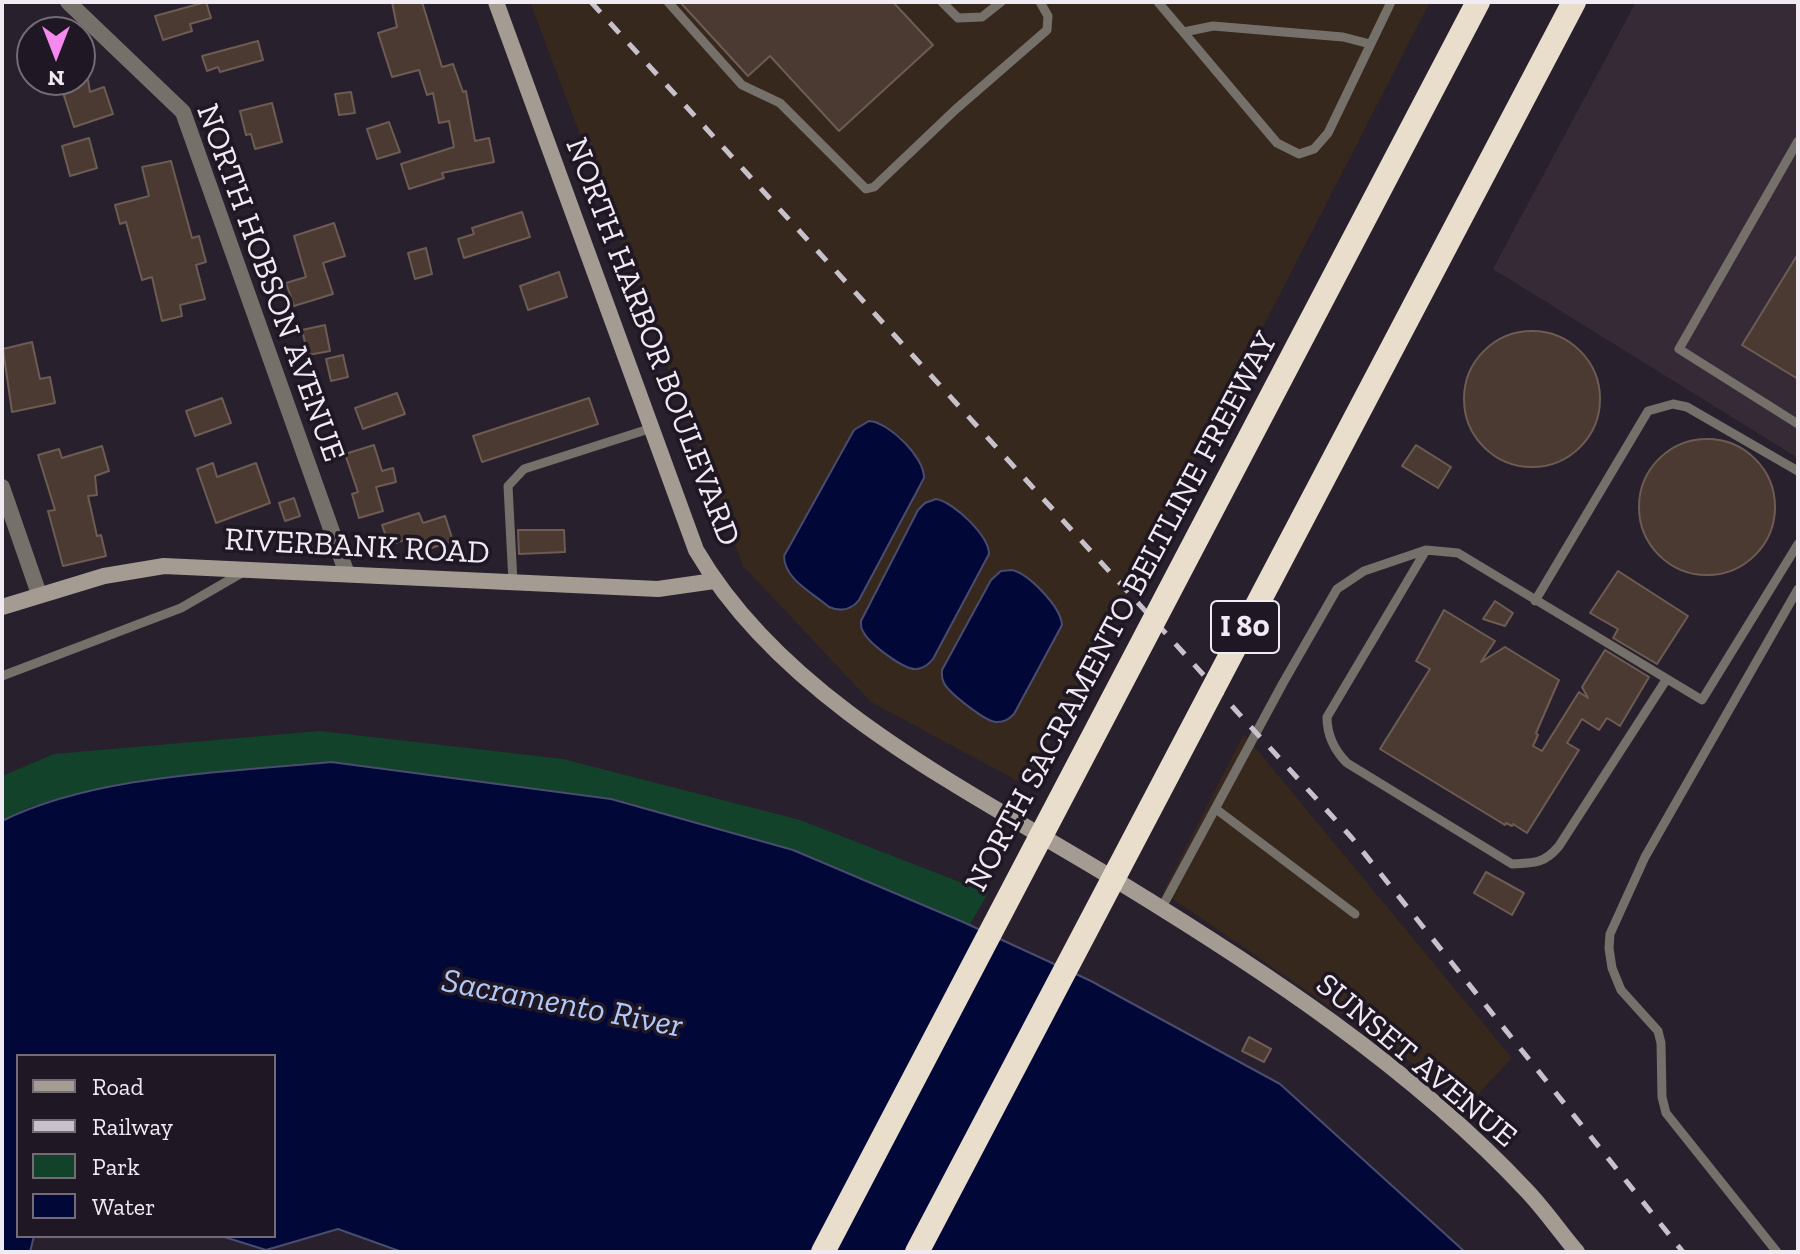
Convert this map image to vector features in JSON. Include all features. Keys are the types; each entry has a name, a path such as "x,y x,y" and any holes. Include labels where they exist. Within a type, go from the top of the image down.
{"highway":[{"name":"NORTH SACRAMENTO BELTLINE FREEWAY","path":"823,1252 1478,2"},
{"name":"I 80","path":"917,1252 1574,2"}],"main road":[{"name":"NORTH HARBOR BOULEVARD","path":"496,4 696,550 714,581 773,648 838,707 977,797 1121,883"},
{"name":"RIVERBANK ROAD","path":"2,607 104,576 164,566 658,589 714,581"},
{"name":"SUNSET AVENUE","path":"1121,883 1340,1026 1437,1106 1527,1191 1577,1252"}],"street":[{"name":"NORTH HOBSON AVENUE","path":"68,2 183,112 347,574"},
{"path":"2,487 39,594"}],"lane":[{"path":"668,2 742,85 780,103 866,189 874,187 955,110 1047,30 1048,16 1040,2"},
{"path":"942,2 958,18 982,17 1001,2"},
{"path":"1158,2 1277,143 1299,154 1314,149 1328,133 1391,2"},
{"path":"1184,32 1213,26 1343,37 1370,44"},
{"path":"1798,141 1679,349 1798,424"},
{"path":"1535,601 1648,411 1673,404 1687,407 1798,471"},
{"path":"513,582 508,486 511,481 524,469 652,428"},
{"path":"1161,909 1337,589 1364,571 1426,550 1458,553 1702,700 1798,544"},
{"path":"1426,550 1327,717 1327,730 1337,753 1347,763 1512,864 1533,863 1548,858 1559,846 1666,680"},
{"path":"2,676 181,608 248,569"},
{"path":"1777,1252 1666,1113 1662,1097 1658,1031 1621,990 1612,968 1609,948 1615,919 1645,857 1798,589"},
{"path":"1216,809 1355,914"}],"shaded area":[{"path":"530,2 1430,2 1027,786 871,702 743,566"},
{"path":"1636,2 1798,2 1798,458 1493,269"},
{"path":"1244,734 1512,1058 1470,1103 1163,892"}],"green space":[{"path":"320,731 563,759 800,820 988,893 960,942 331,762 144,780 32,806 2,821 2,776 54,754"}],"water":[{"path":"869,421 886,428 904,442 919,461 924,478 859,600 849,608 838,609 829,607 794,579 784,556 854,430"},
{"path":"936,499 952,506 977,529 989,554 933,659 917,669 888,656 873,644 863,631 861,621 918,510"},
{"path":"1012,570 1043,592 1056,609 1062,625 1014,714 1007,720 997,722 977,713 947,688 942,670 991,580 1001,571"},
{"name":"Sacramento River","path":"331,762 611,799 793,850 963,922 1091,981 1280,1084 1465,1252 402,1252 338,1229 266,1250 227,1238 276,1238 276,1054 16,1054 16,1238 34,1238 30,1252 2,1252 2,821 78,794 206,773"}],"building":[{"path":"206,2 211,18 190,24 192,31 163,40 155,16"},
{"path":"392,2 422,2 442,67 453,64 463,92 466,91 475,141 489,138 494,162 442,173 444,178 409,189 401,164 454,147 449,121 439,123 433,93 427,95 419,70 392,77 378,33 397,27"},
{"path":"680,2 893,2 933,45 839,131 770,56 748,76"},
{"path":"258,41 263,60 220,72 218,67 207,71 202,56"},
{"path":"104,87 113,114 74,127 64,96 96,96 96,90"},
{"path":"351,92 355,113 339,115 335,94"},
{"path":"272,103 282,142 255,149 251,134 246,135 240,111"},
{"path":"389,122 400,152 377,159 367,129"},
{"path":"89,138 97,168 70,176 62,146"},
{"path":"171,161 192,238 199,236 206,262 196,265 205,299 180,305 182,316 162,321 152,277 142,280 126,222 120,224 115,205 149,196 142,167"},
{"path":"522,212 530,237 464,258 458,239 474,234 472,228"},
{"path":"334,223 345,256 323,263 333,294 294,306 286,283 306,277 294,236"},
{"path":"426,248 432,274 415,279 408,253"},
{"path":"1798,254 1798,379 1742,345"},
{"path":"559,272 567,297 528,310 520,286"},
{"path":"325,325 330,351 308,355 302,330"},
{"path":"1532,331 1558,336 1580,351 1595,373 1600,399 1595,425 1580,447 1558,462 1532,467 1506,462 1484,447 1469,425 1464,399 1469,373 1484,351 1506,336"},
{"path":"32,342 40,379 50,377 55,403 12,412 3,349"},
{"path":"343,355 348,377 331,381 326,359"},
{"path":"397,393 405,414 363,429 355,408"},
{"path":"222,398 231,423 195,436 186,411"},
{"path":"589,398 598,424 482,462 473,436"},
{"path":"1707,439 1733,444 1755,459 1770,481 1775,507 1770,533 1755,555 1733,570 1707,575 1681,570 1659,555 1644,533 1639,507 1644,481 1659,459 1681,444"},
{"path":"374,445 382,471 393,468 396,482 376,487 383,511 359,518 352,494 358,492 345,454"},
{"path":"1416,445 1451,467 1438,488 1402,466"},
{"path":"102,446 109,471 95,476 97,495 88,496 97,536 101,535 106,556 63,566 48,511 55,510 38,455 59,449 62,458"},
{"path":"213,463 217,477 256,463 270,503 216,523 197,469"},
{"path":"294,498 300,516 285,521 279,503"},
{"path":"419,513 423,523 445,516 453,541 413,554 408,539 389,545 382,525"},
{"path":"518,530 564,530 565,552 519,554"},
{"path":"1618,571 1688,616 1657,664 1613,638 1618,629 1590,613"},
{"path":"1495,601 1513,613 1505,626 1483,619"},
{"path":"1444,610 1495,641 1481,662 1505,647 1559,680 1536,733 1533,746 1542,751 1579,692 1588,698 1582,687 1605,650 1649,677 1620,726 1607,718 1599,730 1582,719 1567,743 1579,750 1527,833 1513,824 1505,825 1380,749 1430,669 1416,661"},
{"path":"1486,872 1524,893 1512,915 1474,893"},
{"path":"1249,1037 1271,1049 1264,1062 1242,1051"}],"railway":[{"path":"591,2 1352,838 1683,1252"}]}
